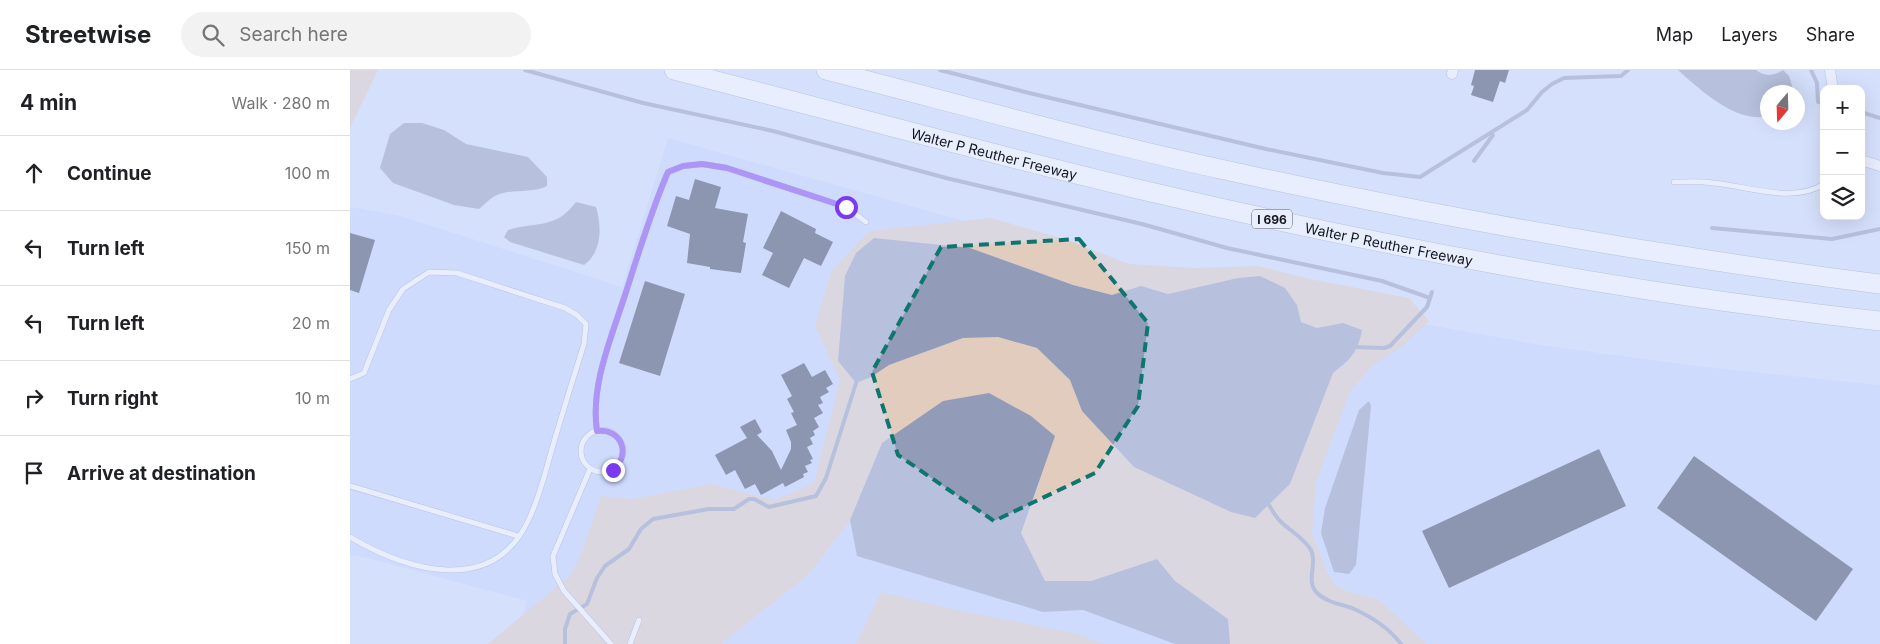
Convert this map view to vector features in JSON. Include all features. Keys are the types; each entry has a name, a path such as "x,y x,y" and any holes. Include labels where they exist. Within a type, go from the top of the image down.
{"highway":[{"name":"Walter P Reuther Freeway","path":"674,70 1051,168 1336,234 1633,288 1808,314 1880,322"},
{"path":"826,70 1222,170 1398,207 1650,252 1880,284"}],"street":[{"path":"1830,70 1832,85"},
{"path":"1865,161 1880,166"}],"lane":[{"path":"597,431 594,413 608,349 655,201 668,172 683,166 702,164 727,168 846,207 866,222"},
{"path":"1674,182 1710,182 1793,194 1808,192 1820,186"},
{"path":"350,379 364,373 375,350 388,310 403,289 429,272 456,273 565,308 577,315 586,324 584,344 534,506 528,522 502,555 486,564 449,572 402,560 350,536"},
{"path":"603,430 616,435 620,440 624,453 622,460 613,470 600,473 590,469 582,460 581,446 584,439 597,431 603,430"},
{"path":"590,469 553,556 555,574 564,591 600,629 611,644"},
{"path":"350,486 518,536"},
{"path":"630,644 639,620"}],"highlighted area":[{"path":"1079,239 1148,323 1138,406 1095,473 994,521 898,455 872,372 941,247"}],"shaded area":[{"path":"350,70 378,70 350,128"},
{"path":"1678,70 1756,70 1770,75 1783,70 1789,76 1792,85 1760,85 1760,117 1755,117 1731,110 1707,95"},
{"path":"404,123 422,123 444,130 466,144 528,157 547,177 547,186 534,190 501,194 493,197 479,209 454,205 393,183 380,168 390,134"},
{"path":"668,138 1075,252 1375,315 1541,345 1705,367 1880,385 1880,644 514,644 527,601 350,555 350,207 401,216 622,287"},
{"path":"576,202 596,207 599,223 600,231 597,246 590,260 584,265 510,242 504,237 508,230 553,221 561,217"},
{"path":"991,218 1068,240 1129,264 1193,268 1258,266 1310,279 1409,298 1429,321 1401,347 1373,365 1350,391 1316,483 1312,534 1328,574 1335,585 1349,592 1378,599 1427,644 1230,644 1228,619 1175,581 1157,559 1091,581 1045,581 1021,533 1040,481 882,443 850,520 809,574 721,644 488,644 571,575 582,552 601,496 633,499 711,484 775,500 814,483 840,380 815,326 831,272 869,231","holes":["970,248 1073,285 1112,295 1141,286 1168,294 1238,278 1297,305 1301,322 1317,328 1343,323 1347,363 1333,373 1290,484 1231,512 1134,467 1082,411 1070,380 1037,348 998,337 963,338 889,365 838,361 845,276"]},
{"path":"874,238 970,248 1073,285 1112,295 1141,286 1168,294 1238,278 1260,276 1285,288 1297,305 1301,322 1317,328 1343,323 1362,330 1356,350 1333,373 1290,484 1255,518 1231,512 1134,467 1082,411 1070,380 1037,348 998,337 963,338 889,365 871,377 856,383 838,361 845,276 856,253"},
{"path":"989,393 1031,416 1055,436 1021,533 1045,581 1091,581 1157,559 1175,581 1228,619 1230,644 1175,644 1083,610 1043,612 857,556 850,520 882,443 943,401"},
{"path":"1369,401 1371,406 1356,565 1349,574 1334,572 1321,533 1325,508 1359,410"},
{"path":"881,592 956,610 1074,633 1105,644 856,644"}],"building":[{"path":"1475,70 1509,70 1505,83 1500,81 1493,102 1471,95 1474,86 1471,85"},
{"path":"695,179 721,187 715,208 748,214 743,242 746,243 741,273 710,269 710,267 687,263 690,234 667,226 676,196 689,200"},
{"path":"781,211 816,229 815,233 833,242 821,266 804,258 789,288 762,275 773,253 763,248"},
{"path":"350,233 375,240 359,293 350,290"},
{"path":"645,281 685,294 660,376 619,363"},
{"path":"804,363 812,377 825,370 833,384 826,388 829,392 820,397 823,403 818,405 823,413 814,418 819,427 813,431 815,435 810,438 813,444 807,447 813,459 810,460 812,463 805,466 808,472 803,474 804,477 785,487 783,483 761,495 755,484 745,489 735,470 726,475 715,455 747,438 740,427 755,419 762,432 757,435 772,451 781,470 791,449 791,442 786,430 797,425 791,413 794,412 787,399 792,396 781,375"},
{"path":"1599,449 1626,506 1449,588 1422,531"},
{"path":"1694,456 1853,569 1816,621 1657,508"}],"waterway":[{"path":"525,70 643,103 773,131 946,178 1142,224 1227,248 1382,281 1430,298"},
{"path":"940,70 1266,149 1383,173 1420,177 1527,110 1542,92 1552,84 1564,78 1621,76 1628,70"},
{"path":"1811,70 1817,83 1818,102 1820,102"},
{"path":"1865,113 1880,118"},
{"path":"1474,161 1493,135"},
{"path":"1712,228 1832,239 1880,229"},
{"path":"1355,347 1384,348 1390,346 1427,307 1432,292"},
{"path":"565,644 565,629 570,614 587,604 597,578 605,566 629,549 641,529 653,519 709,509 734,509 749,499 754,499 769,507 816,496 826,478 857,380"},
{"path":"1267,502 1280,521 1311,550 1313,555 1312,583 1317,593 1329,601 1352,608 1372,619 1391,633 1401,644"}],"route":[{"path":"613,470 622,460 623,446 616,435 603,430 597,431 594,413 597,395 608,349 655,201 668,172 683,166 702,164 727,168 846,207"}]}
